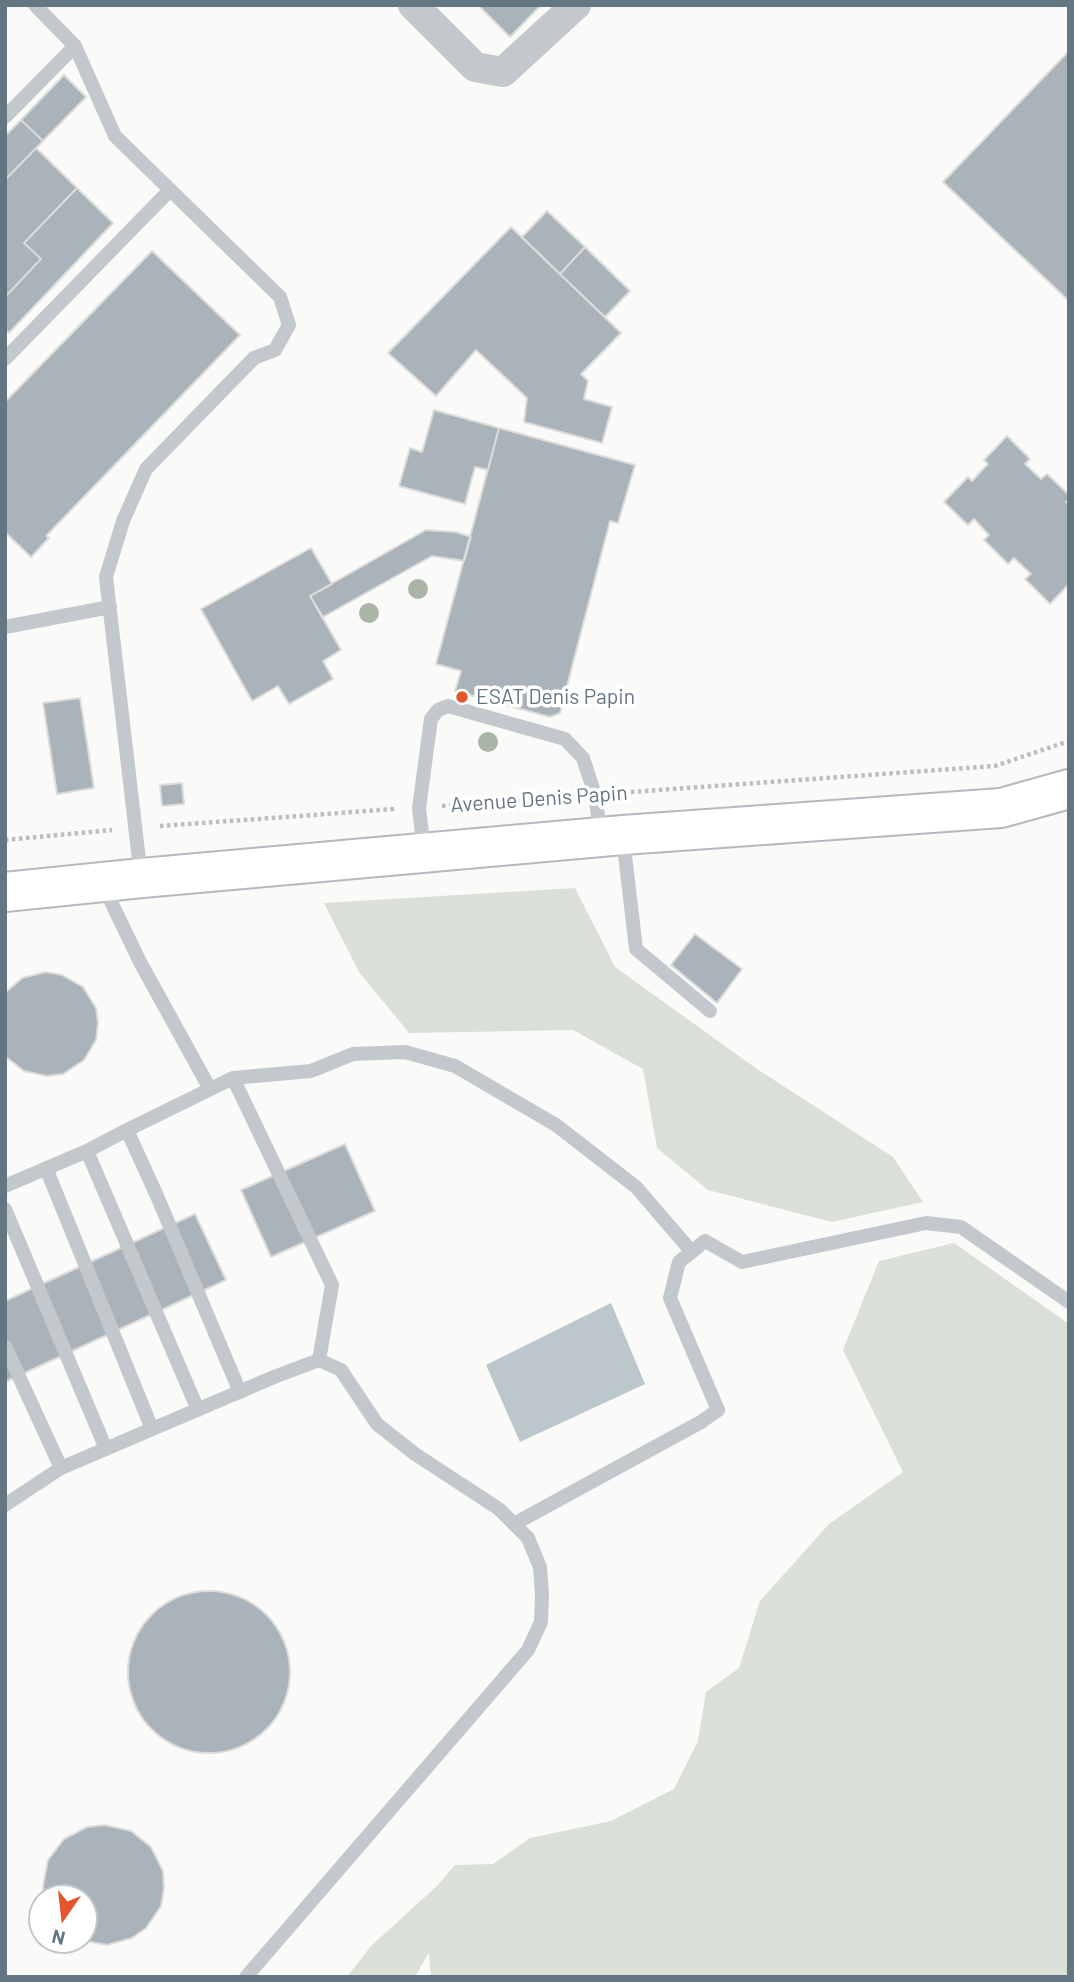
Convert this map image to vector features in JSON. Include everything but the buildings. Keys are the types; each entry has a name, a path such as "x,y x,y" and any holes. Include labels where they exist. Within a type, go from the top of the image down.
{"main road":[{"name":"Avenue Denis Papin","path":"5,892 612,836 1001,808 1069,789"}],"street":[{"path":"413,5 475,67 503,72 576,5"}],"lane":[{"path":"35,5 75,46 115,136 280,297 289,325 275,350 254,358 146,469 123,521 106,577 142,878"},
{"path":"5,117 75,46"},
{"path":"5,359 170,190"},
{"path":"5,627 110,607"},
{"path":"424,852 419,808 431,719 438,710 448,706 565,739 583,758 612,836 636,949 710,1011"},
{"path":"101,882 140,962 210,1089"},
{"path":"5,1186 87,1151 233,1078 311,1071 353,1054 405,1052 455,1066 556,1125 636,1187 692,1252"},
{"path":"233,1078 332,1285 319,1360"},
{"path":"127,1130 240,1392"},
{"path":"87,1151 198,1410"},
{"path":"46,1168 152,1429"},
{"path":"5,1209 106,1449"},
{"path":"514,1524 689,1429 718,1410 670,1298 679,1262 705,1241 742,1262 926,1223 961,1227 1069,1302"},
{"path":"5,1346 61,1468"},
{"path":"5,1505 61,1468 319,1360 341,1370 377,1424 415,1454 499,1509 528,1538 540,1567 541,1622 528,1650 246,1977"}],"path":[{"name":"Avenue Denis Papin","path":"5,840 136,828 995,766 1069,741"}],"shaded area":[{"path":"575,888 615,967 757,1069 893,1157 923,1202 832,1222 708,1190 657,1148 643,1069 573,1030 409,1033 359,972 324,903"},
{"path":"954,1243 1069,1324 1069,1977 431,1977 429,1952 415,1977 347,1977 371,1946 437,1886 455,1865 493,1864 530,1838 611,1821 674,1789 698,1741 706,1692 739,1668 760,1601 829,1524 903,1472 843,1350 879,1261"},
{"path":"611,1303 645,1384 520,1442 486,1365"}],"place":[{"name":"ESAT Denis Papin","path":"462,697"}]}
